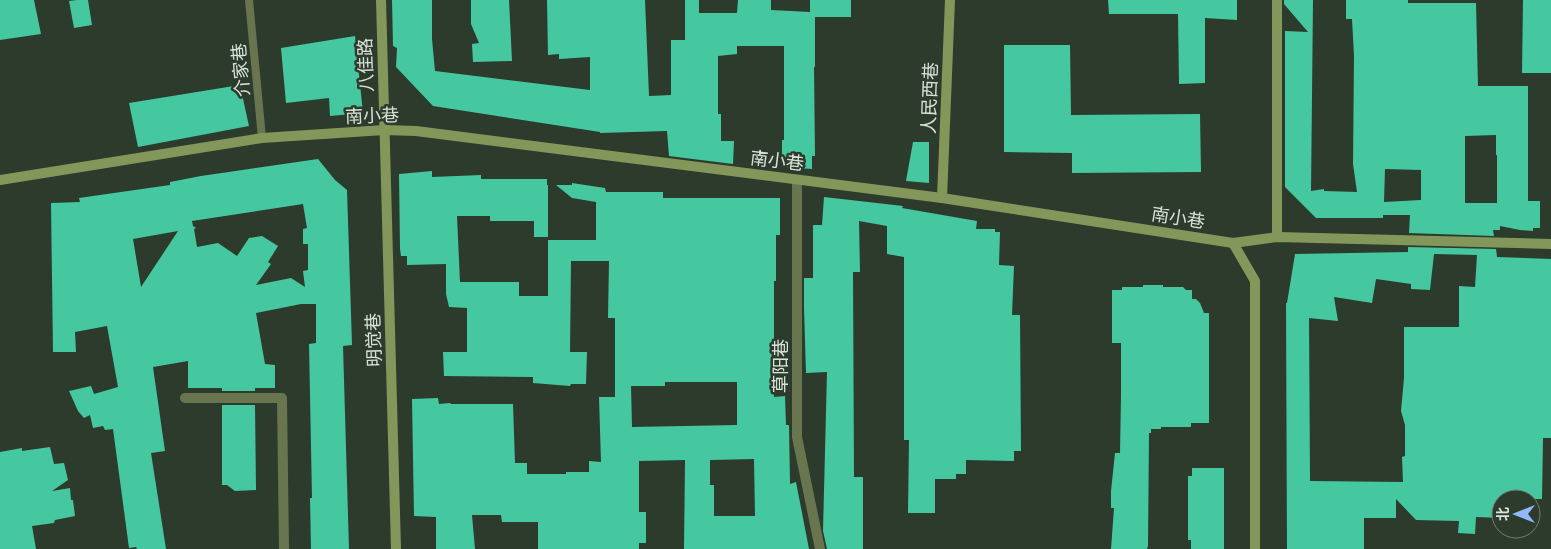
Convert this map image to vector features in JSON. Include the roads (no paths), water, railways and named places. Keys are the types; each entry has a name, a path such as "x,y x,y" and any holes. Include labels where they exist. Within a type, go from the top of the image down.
{"street":[{"name":"八佳路","path":"381,0 384,130"},
{"name":"人民西巷","path":"942,198 950,0"},
{"path":"1277,0 1277,237"},
{"name":"南小巷","path":"0,180 262,138 384,130 416,131 942,198 1233,243 1277,237 1551,244"},
{"name":"明觉巷","path":"384,130 396,549"},
{"name":"草阳巷","path":"797,180 797,437 820,549"},
{"path":"1233,243 1255,281 1256,549"},
{"path":"185,398 282,398 284,549"}],"lane":[{"name":"介家巷","path":"249,0 262,138"}]}
